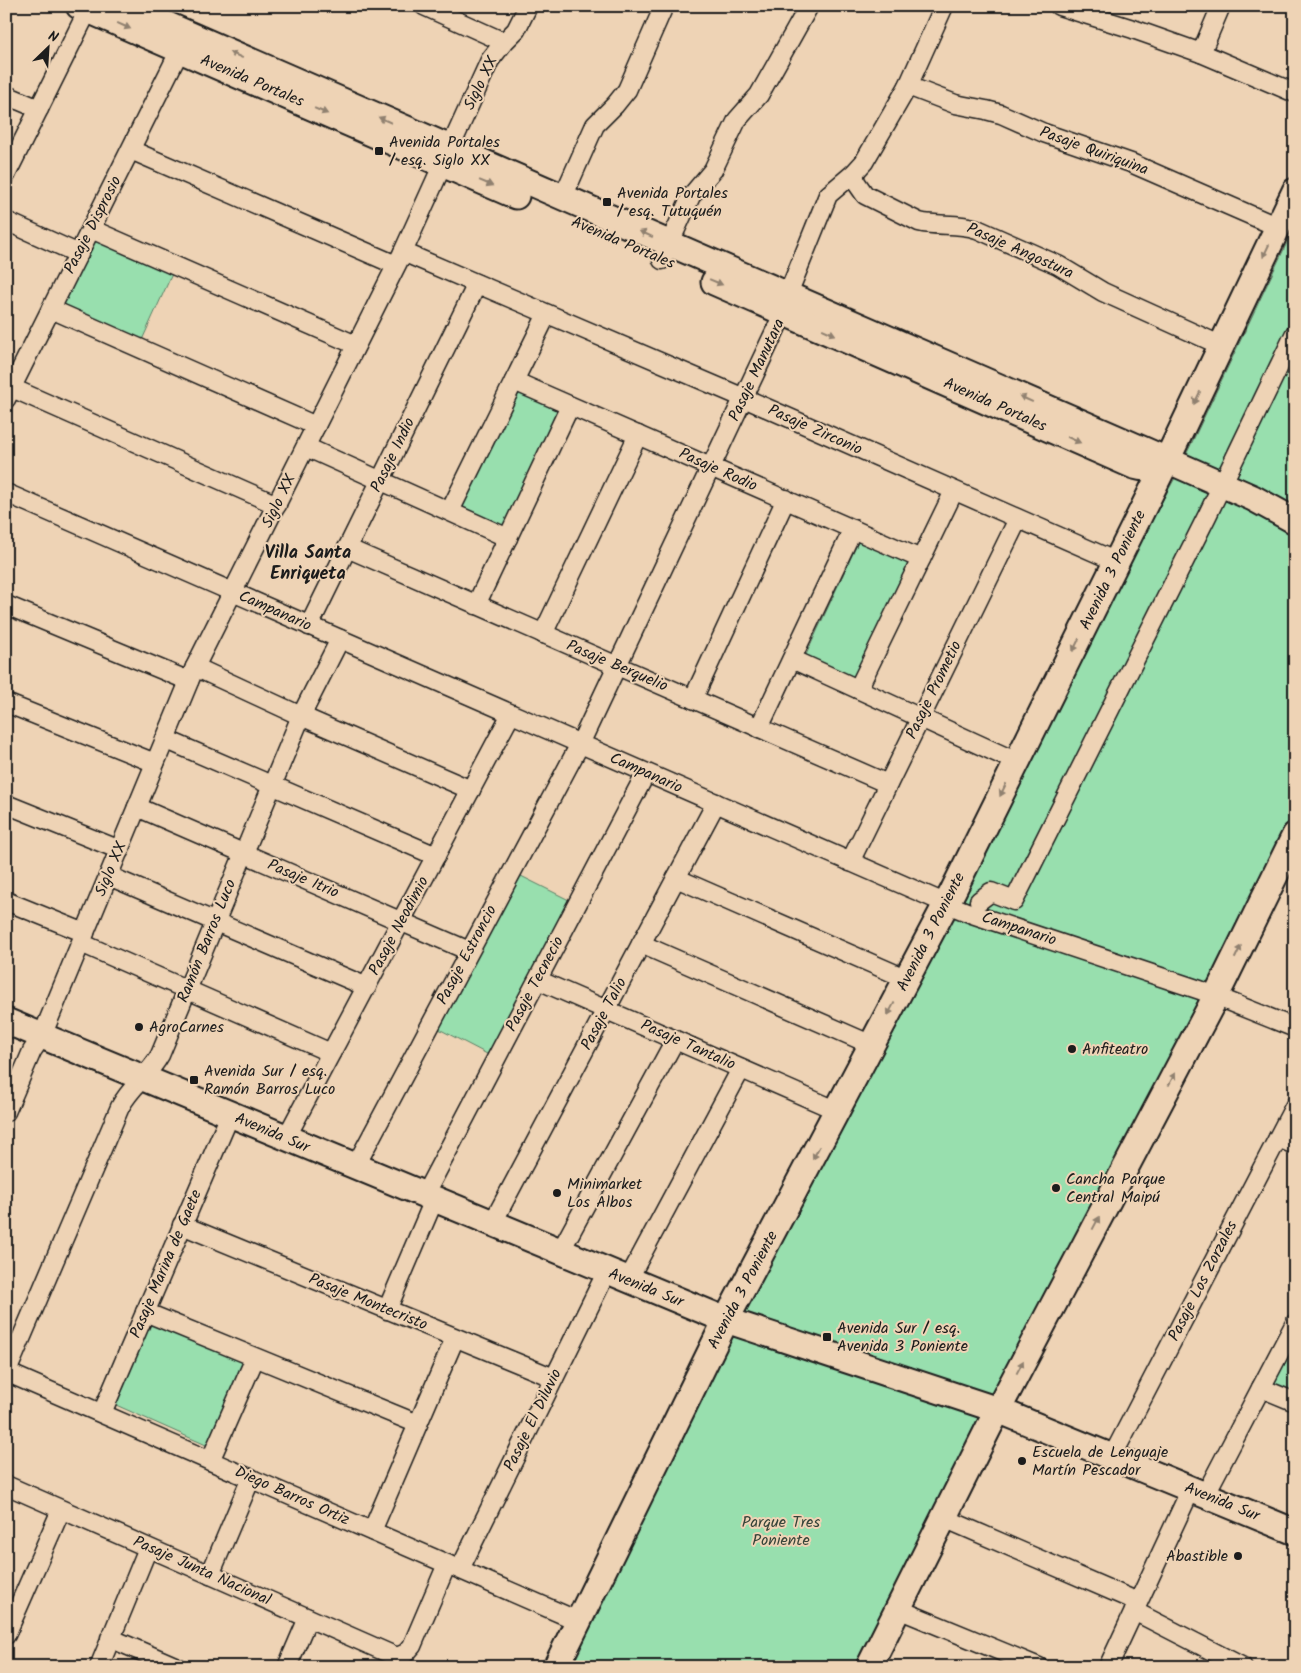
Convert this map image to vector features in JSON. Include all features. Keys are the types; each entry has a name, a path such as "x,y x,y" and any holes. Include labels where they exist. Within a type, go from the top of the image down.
{"main road":[{"name":"Avenida Portales","path":"124,6 447,156 786,303 1134,466 1145,469 1153,468 1167,460"},
{"name":"Avenida Portales","path":"84,8 180,50 447,156 562,197 666,252"},
{"name":"Avenida 3 Poniente","path":"556,1667 726,1320 947,904 1167,460 1295,191"},
{"path":"1167,460 1253,498 1295,521"},
{"path":"869,1667 998,1410 1216,996 1293,845"},
{"name":"Avenida Sur","path":"6,1021 726,1320 998,1410 1295,1532"}],"street":[{"path":"424,6 504,42"},
{"name":"Siglo XX","path":"6,1112 32,1051 42,1036 192,674 399,258 490,60 516,30 528,6"},
{"path":"562,197 595,125 627,90 664,6"},
{"path":"666,252 691,196 713,170 737,120 759,95 809,6"},
{"name":"Pasaje Manutara","path":"580,744 744,398 786,303 828,195 864,162 908,86 944,6"},
{"path":"1059,6 1087,11 1201,53 1295,93"},
{"path":"1201,53 1221,6"},
{"path":"6,175 39,109 84,8"},
{"name":"Pasaje Disprosio","path":"9,393 180,50"},
{"name":"Pasaje Quiriquina","path":"908,86 955,104 1001,114 1044,133 1131,162 1278,227"},
{"path":"6,95 39,109"},
{"name":"Pasaje Zirconio","path":"131,150 399,258 478,284 744,398 1117,562"},
{"name":"Pasaje Angostura","path":"854,173 856,182 865,196 912,219 927,224 965,225 978,229 1058,265 1104,292 1222,346"},
{"path":"6,221 79,254"},
{"path":"91,229 356,345"},
{"name":"Pasaje Indio","path":"309,626 478,284"},
{"path":"51,308 316,426"},
{"path":"450,511 547,314"},
{"path":"979,901 991,892 1014,901 1222,485 1295,333"},
{"name":"Pasaje Rodio","path":"514,381 921,559"},
{"path":"9,393 277,505"},
{"path":"476,604 570,406"},
{"path":"543,634 638,435"},
{"path":"306,447 508,538"},
{"path":"858,689 954,491"},
{"name":"Campanario","path":"6,493 947,904 1216,996 1295,1028"},
{"path":"693,699 786,500"},
{"name":"Pasaje Prometio","path":"850,862 1018,519"},
{"path":"759,728 853,529"},
{"name":"Pasaje Berquelio","path":"347,548 888,784"},
{"path":"6,605 301,716 471,790"},
{"name":"Ramón Barros Luco","path":"7,1372 120,1107 129,1092 150,1070 160,1055 301,716 340,639"},
{"path":"792,659 1017,762"},
{"path":"6,703 155,764"},
{"name":"Pasaje Neodimio","path":"286,1138 511,714"},
{"path":"166,739 436,856"},
{"name":"Pasaje Estroncio","path":"355,1167 580,744"},
{"name":"Pasaje Tecnecio","path":"387,1310 429,1198 538,980 646,773"},
{"name":"Pasaje Talio","path":"492,1224 716,803"},
{"path":"6,804 120,850"},
{"name":"Pasaje Itrio","path":"137,807 469,951"},
{"path":"109,876 367,987"},
{"path":"676,878 907,979"},
{"path":"6,901 187,990 331,1053"},
{"path":"641,944 872,1045"},
{"name":"Pasaje Tantalio","path":"538,980 838,1111"},
{"path":"560,1252 675,1040"},
{"name":"Pasaje El Diluvio","path":"395,1662 412,1646 554,1378 741,1068"},
{"name":"Pasaje Los Zorzales","path":"1112,1457 1295,1105"},
{"name":"Pasaje Marina de Gaete","path":"102,1413 230,1115"},
{"path":"1278,1138 1295,1145"},
{"name":"Pasaje Montecristo","path":"182,1226 554,1378"},
{"path":"145,1312 418,1424"},
{"path":"1108,1667 1136,1607 1198,1492 1261,1388 1295,1323"},
{"path":"372,1531 455,1338"},
{"path":"210,1461 256,1358"},
{"name":"Diego Barros Ortiz","path":"7,1372 578,1621"},
{"path":"1261,1388 1295,1402"},
{"path":"210,1575 251,1478"},
{"name":"Pasaje Junta Nacional","path":"6,1485 308,1618 395,1662"},
{"path":"6,1635 61,1510"},
{"path":"944,1518 1136,1607 1243,1667"},
{"path":"98,1667 148,1548"},
{"path":"898,1608 1038,1667"},
{"path":"287,1667 308,1618"},
{"path":"110,1638 177,1667"}],"green space":[{"name":"Parque Tres Poniente","path":"1295,226 1295,818 862,1667 564,1667 730,1336 1129,560 1175,478"},
{"path":"92,237 172,274 142,340 62,304"},
{"path":"517,389 561,410 506,529 462,508"},
{"path":"860,538 911,562 856,681 805,657"},
{"path":"517,874 569,900 489,1055 437,1028"},
{"path":"153,1316 252,1360 215,1449 116,1405"},
{"path":"1295,1341 1295,1396 1271,1387"}],"place":[{"name":"Avenida Portales / esq. Siglo XX","path":"379,151"},
{"name":"Avenida Portales / esq. Tutuquén","path":"607,202"},
{"name":"AgroCarnes","path":"139,1027"},
{"name":"Anfiteatro","path":"1072,1049"},
{"name":"Avenida Sur / esq. Ramón Barros Luco","path":"194,1080"},
{"name":"Cancha Parque Central Maipú","path":"1056,1188"},
{"name":"Minimarket Los Albos","path":"557,1193"},
{"name":"Avenida Sur / esq. Avenida 3 Poniente","path":"827,1337"},
{"name":"Escuela de Lenguaje Martín Pescador","path":"1022,1461"},
{"name":"Abastible","path":"1238,1556"}],"district":[{"name":"Villa Santa Enriqueta","path":"308,563"}]}
